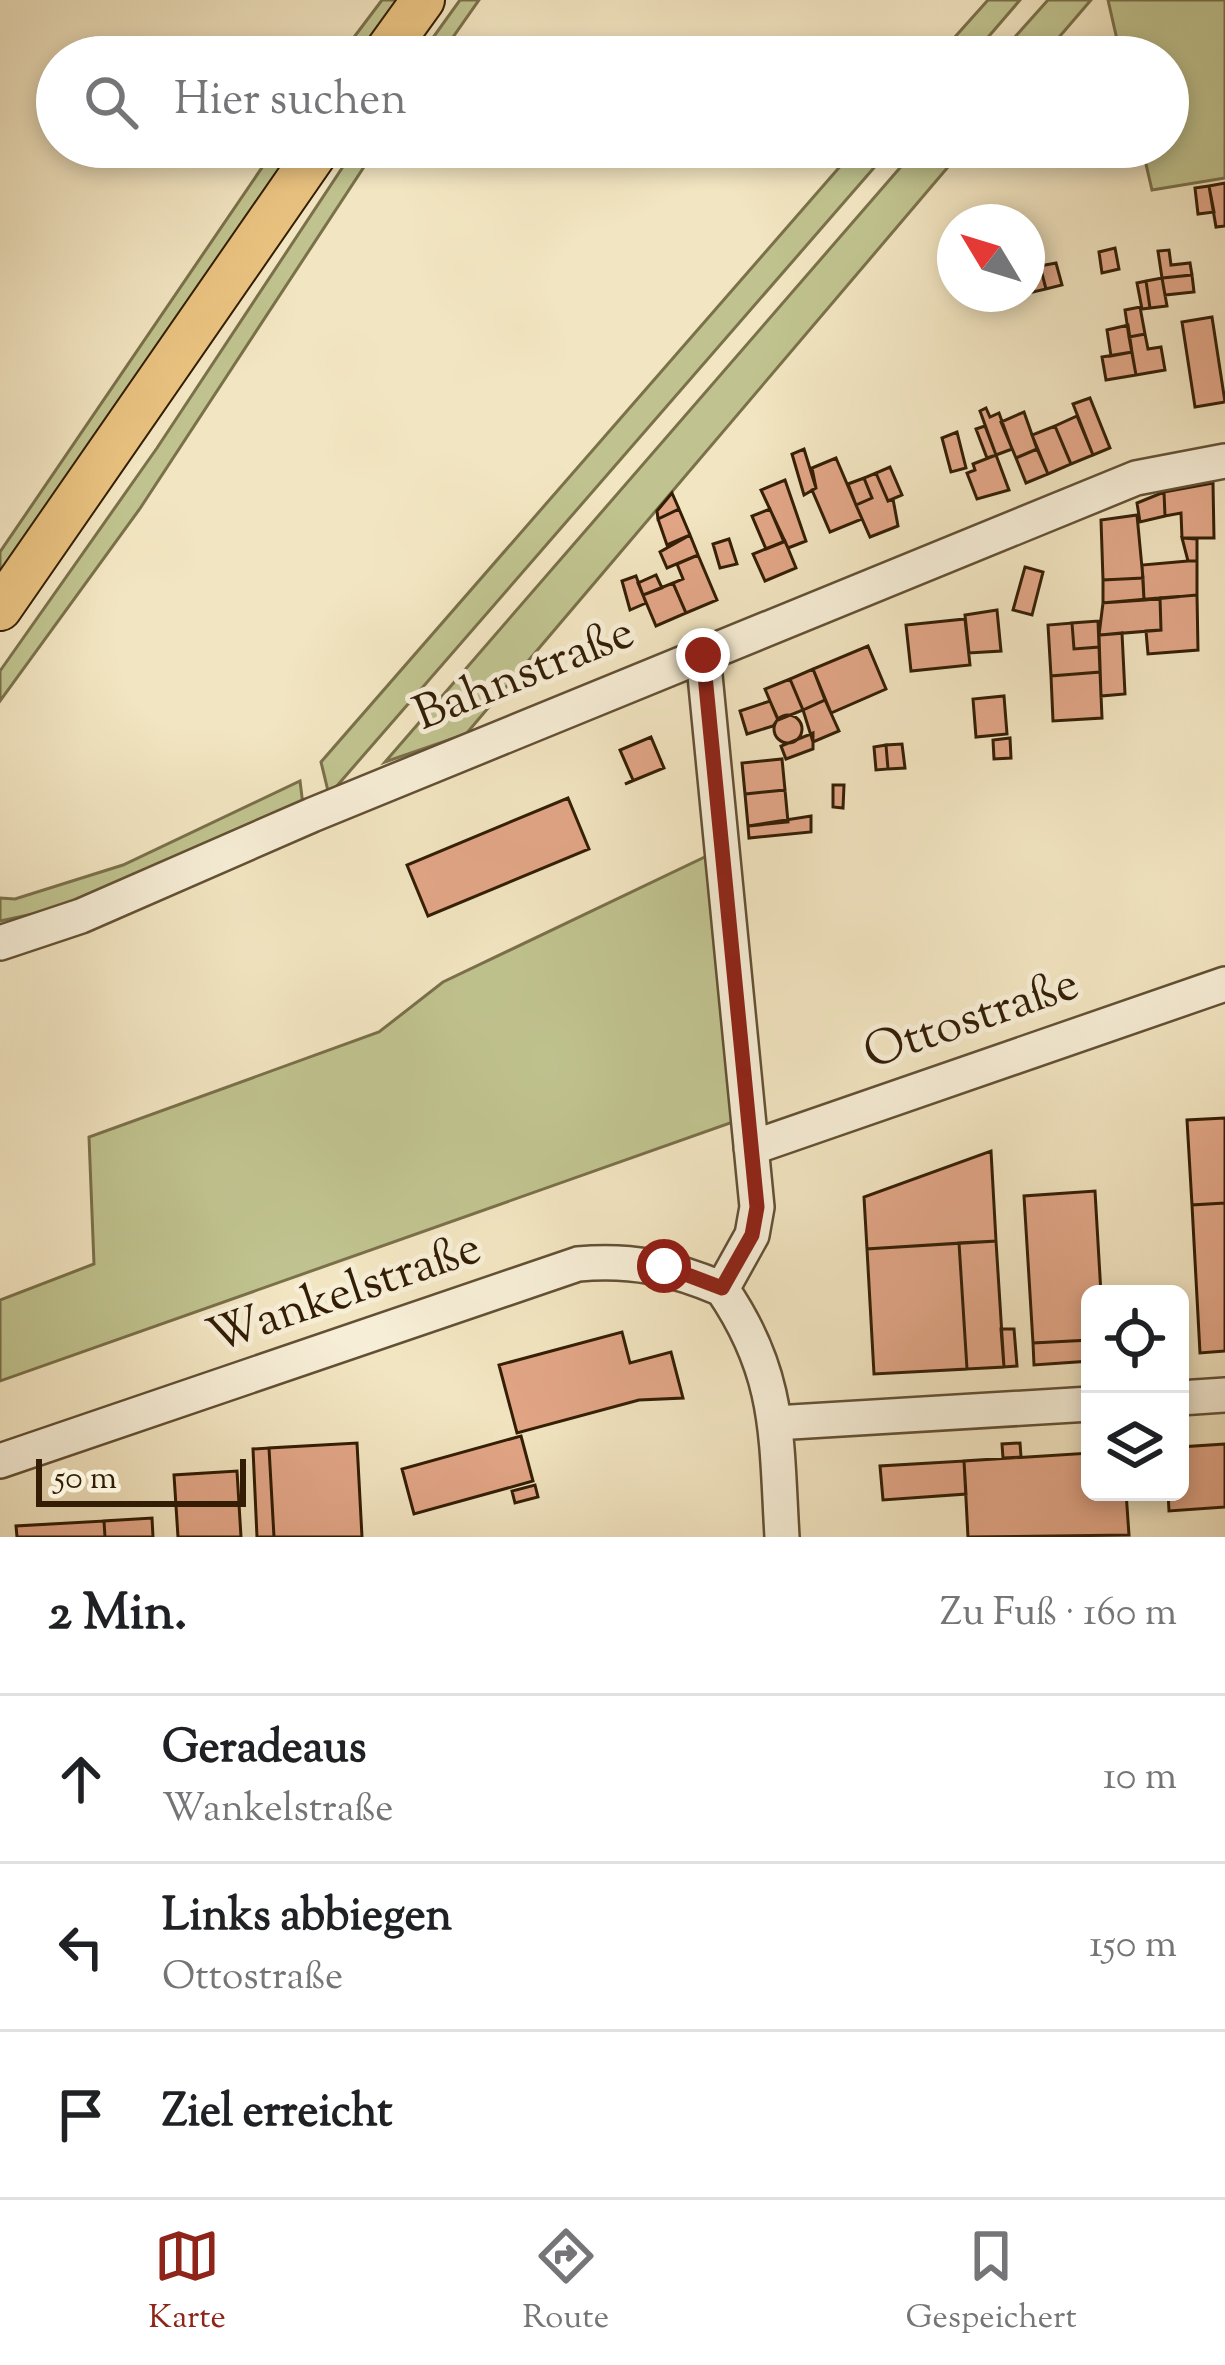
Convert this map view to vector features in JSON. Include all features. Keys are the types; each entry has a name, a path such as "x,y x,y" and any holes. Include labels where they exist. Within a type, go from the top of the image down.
{"main road":[{"path":"397,36 423,0"},
{"path":"0,609 305,168"}],"street":[{"name":"Bahnstraße","path":"0,943 82,916 1136,478 1225,461"},
{"path":"703,655 757,1207 752,1235 722,1288 750,1329 771,1384 782,1537"},
{"name":"Ottostraße","path":"751,1148 1225,984"},
{"name":"Wankelstraße","path":"0,1461 578,1264 618,1260 664,1266 722,1288"},
{"path":"1189,1397 1225,1395"},
{"path":"775,1423 1081,1404"}],"green space":[{"path":"382,0 398,0 375,36 355,36"},
{"path":"460,0 479,0 454,36 434,36"},
{"path":"988,0 1020,0 989,36 956,36"},
{"path":"1048,0 1091,0 1060,36 1016,36"},
{"path":"1108,0 1225,0 1225,178 1152,190 1147,168 1189,168 1189,36 1116,36"},
{"path":"262,168 288,168 0,591 0,552"},
{"path":"342,168 363,168 139,510 0,701 0,671 157,448"},
{"path":"839,168 874,168 329,795 321,762"},
{"path":"900,168 947,168 466,734 385,762"},
{"path":"300,781 303,805 65,907 0,921 0,898 15,899 123,865"},
{"path":"709,855 733,1122 0,1381 0,1300 94,1264 89,1137 379,1032 443,982"}],"building":[{"path":"1225,183 1225,226 1216,227 1209,186"},
{"path":"1209,186 1214,212 1198,214 1195,188"},
{"path":"1115,248 1119,269 1102,273 1099,252"},
{"path":"1169,250 1171,265 1190,263 1192,275 1162,278 1158,251"},
{"path":"1056,263 1062,285 1046,289 1045,265"},
{"path":"1192,275 1194,292 1165,295 1162,278"},
{"path":"1162,278 1167,306 1150,308 1146,281"},
{"path":"1146,281 1150,308 1142,309 1137,283"},
{"path":"1140,307 1145,334 1129,337 1125,310"},
{"path":"1212,317 1225,402 1195,407 1182,322"},
{"path":"1128,325 1132,352 1111,356 1107,330"},
{"path":"1145,334 1148,349 1161,347 1165,370 1136,375 1129,337"},
{"path":"1132,352 1136,375 1106,380 1102,357"},
{"path":"1090,398 1110,448 1093,455 1073,404"},
{"path":"986,408 990,417 999,413 1012,449 996,455 980,411"},
{"path":"1024,412 1037,449 1016,458 1001,422"},
{"path":"1077,416 1093,455 1071,464 1055,426"},
{"path":"985,426 996,455 987,458 976,429"},
{"path":"1055,426 1071,464 1048,474 1032,435"},
{"path":"957,432 966,468 951,472 942,438"},
{"path":"804,449 816,488 804,495 792,454"},
{"path":"1037,449 1048,474 1026,483 1016,458"},
{"path":"996,455 1009,490 977,499 967,473 975,470 973,464"},
{"path":"836,458 862,519 830,532 812,490 816,488 812,468"},
{"path":"890,467 902,495 888,501 876,473"},
{"path":"876,473 888,501 893,499 898,526 870,537 856,505 872,498 864,478"},
{"path":"864,478 872,498 856,505 848,484"},
{"path":"785,480 806,541 788,548 761,490"},
{"path":"1213,483 1214,538 1182,538 1181,513 1165,516 1164,492"},
{"path":"1164,492 1165,516 1140,522 1137,503"},
{"path":"672,493 679,509 658,519 657,511"},
{"path":"679,509 690,535 667,545 658,519"},
{"path":"770,509 784,542 766,549 752,516"},
{"path":"1137,515 1143,578 1103,580 1101,520"},
{"path":"690,535 698,555 667,568 660,552"},
{"path":"1182,538 1197,539 1197,561 1188,561"},
{"path":"729,539 737,564 720,568 713,544"},
{"path":"785,541 796,568 765,581 753,554"},
{"path":"698,555 717,600 686,613 673,583 683,579 677,564"},
{"path":"1197,561 1197,595 1144,600 1142,565"},
{"path":"1025,567 1043,572 1032,615 1013,610"},
{"path":"656,575 662,588 643,595 638,583"},
{"path":"636,576 646,603 630,610 622,581"},
{"path":"1143,578 1144,600 1103,603 1103,580"},
{"path":"673,583 686,613 656,626 643,595"},
{"path":"1197,595 1198,650 1148,654 1146,631 1161,630 1160,598"},
{"path":"1160,598 1161,630 1099,635 1103,603"},
{"path":"997,610 1001,651 969,653 965,615"},
{"path":"965,619 970,665 911,671 906,625"},
{"path":"1098,621 1099,647 1074,649 1072,623"},
{"path":"1072,623 1074,649 1099,647 1100,672 1051,676 1048,625"},
{"path":"1122,633 1125,694 1101,696 1099,635"},
{"path":"868,646 886,689 831,713 813,669"},
{"path":"813,669 825,700 803,710 790,679"},
{"path":"1100,672 1102,718 1053,721 1051,676"},
{"path":"790,679 803,710 778,720 765,689"},
{"path":"1004,696 1007,734 976,737 973,699"},
{"path":"825,700 839,731 813,742 803,710"},
{"path":"770,701 778,719 773,726 747,734 740,711"},
{"path":"788,715 798,719 802,729 798,739 788,743 778,739 774,729 778,719"},
{"path":"813,733 813,749 786,759 781,746"},
{"path":"651,737 664,768 625,784 633,780 620,750"},
{"path":"1010,738 1011,758 994,759 993,740"},
{"path":"902,744 905,768 888,769 886,745"},
{"path":"886,745 888,769 876,770 874,747"},
{"path":"782,759 785,790 745,794 742,763"},
{"path":"833,785 844,785 843,808 833,807"},
{"path":"785,790 788,822 748,826 745,794"},
{"path":"568,798 589,849 428,916 407,865"},
{"path":"811,816 811,832 749,838 748,826"},
{"path":"1225,1118 1225,1203 1192,1205 1187,1120"},
{"path":"991,1151 996,1241 867,1249 864,1197"},
{"path":"1095,1191 1100,1285 1081,1285 1081,1340 1033,1343 1024,1196"},
{"path":"1225,1203 1225,1351 1200,1353 1192,1205"},
{"path":"996,1241 1004,1367 967,1369 959,1243"},
{"path":"959,1243 967,1369 874,1374 867,1249"},
{"path":"1001,1329 1014,1329 1017,1366 1004,1367"},
{"path":"622,1332 630,1363 671,1352 683,1398 639,1400 517,1433 499,1365"},
{"path":"1081,1340 1081,1362 1034,1365 1033,1343"},
{"path":"521,1436 533,1481 414,1514 402,1469"},
{"path":"357,1443 362,1537 274,1537 269,1448"},
{"path":"1020,1443 1021,1457 1003,1458 1002,1444"},
{"path":"1225,1444 1225,1507 1169,1511 1168,1501 1189,1501 1189,1446"},
{"path":"269,1448 274,1537 257,1537 253,1449"},
{"path":"1081,1454 1081,1501 1127,1501 1129,1535 968,1537 964,1461"},
{"path":"964,1461 966,1494 883,1500 880,1466"},
{"path":"237,1471 241,1537 178,1537 174,1475"},
{"path":"535,1485 538,1497 515,1503 512,1491"},
{"path":"152,1518 153,1537 105,1537 104,1521"},
{"path":"104,1521 105,1537 17,1537 16,1526"}],"route":[{"path":"664,1266 722,1288 752,1235 757,1207 703,655"}]}
